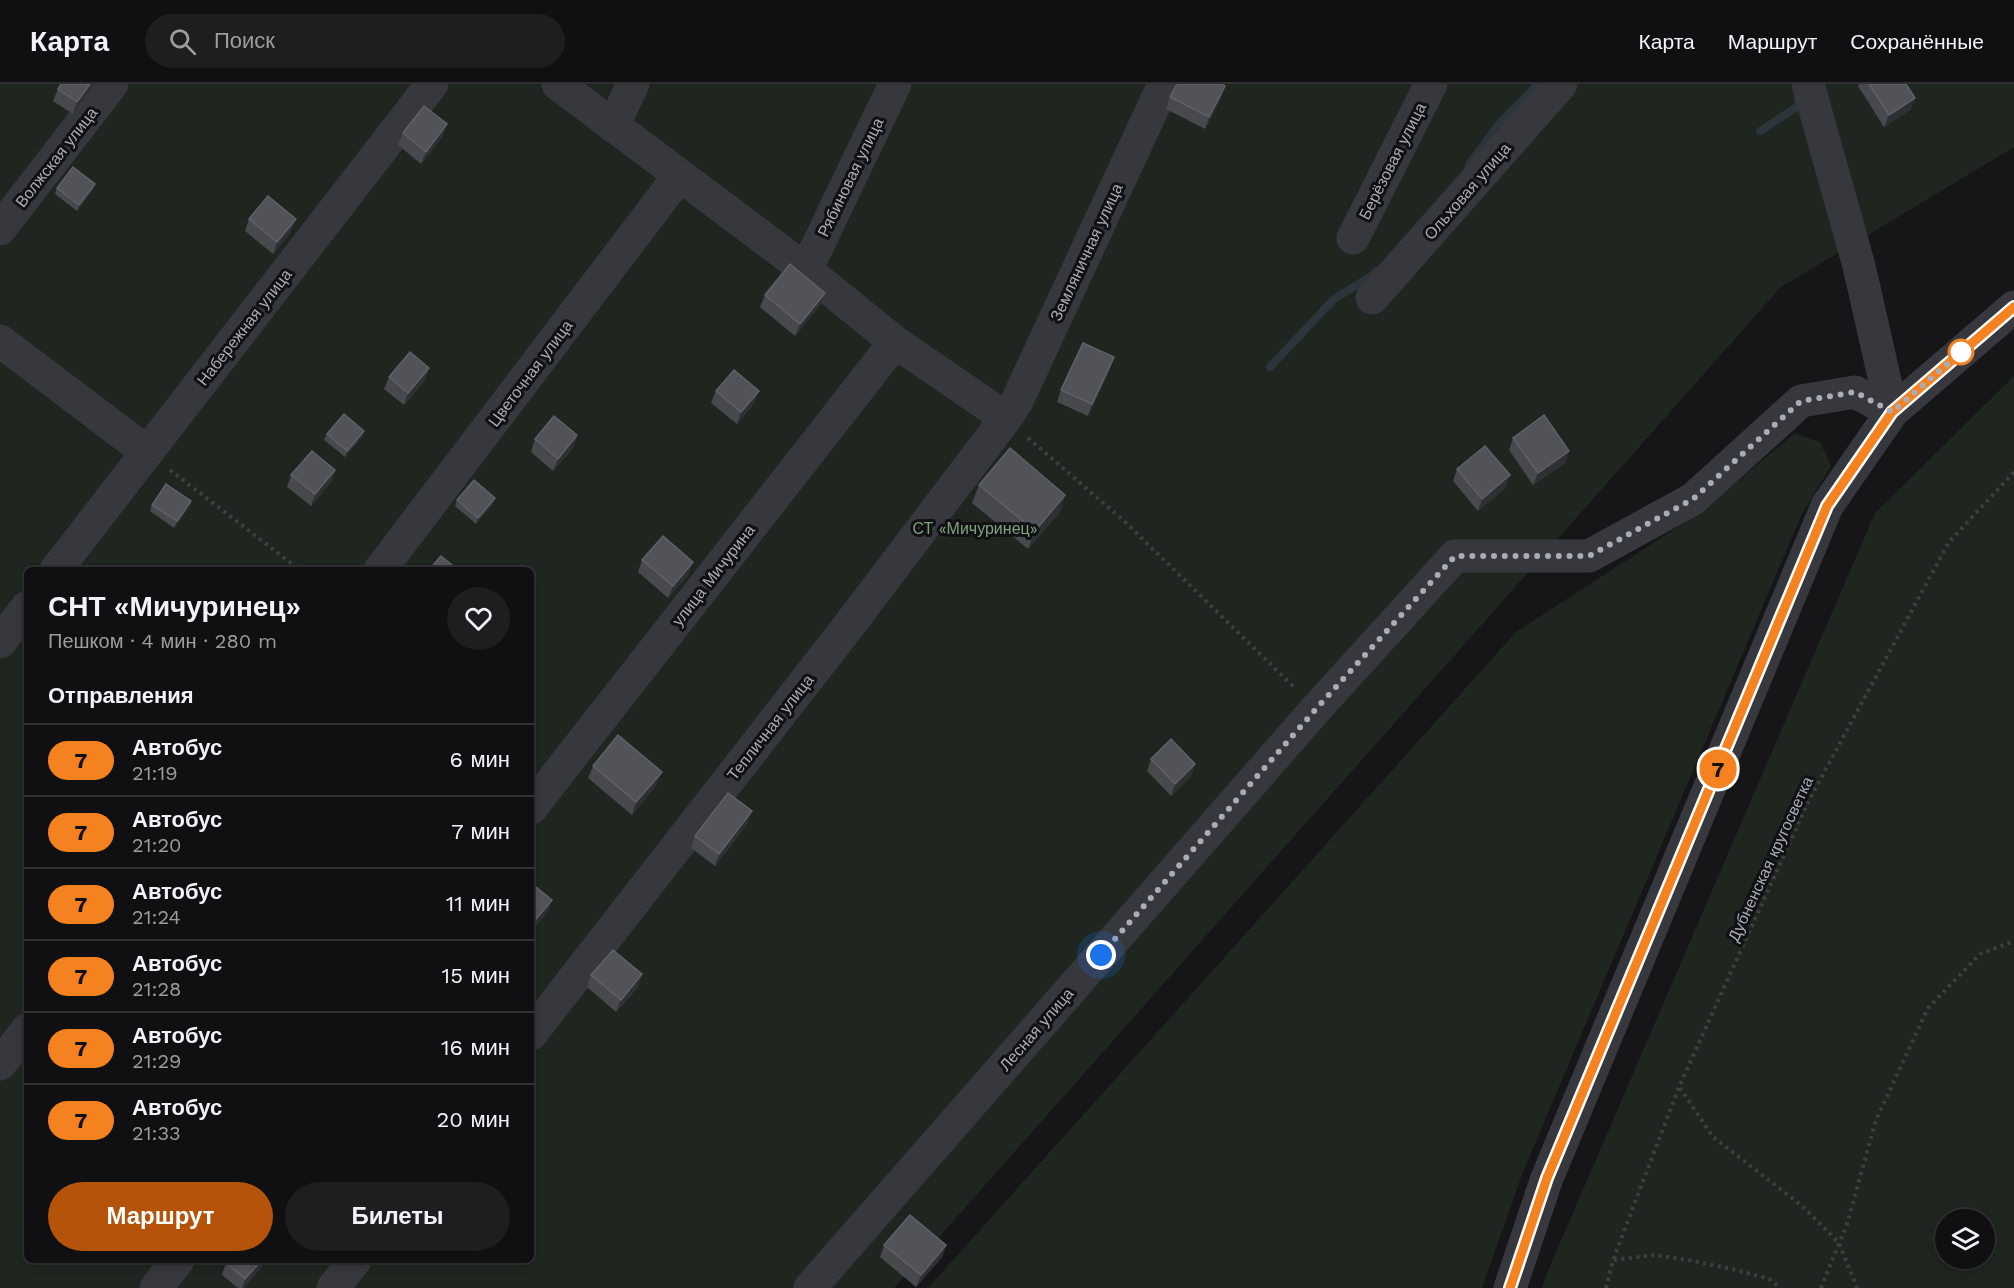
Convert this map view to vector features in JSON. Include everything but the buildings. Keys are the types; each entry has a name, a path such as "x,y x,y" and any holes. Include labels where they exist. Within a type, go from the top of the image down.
{"street":[{"name":"Волжская улица","path":"0,229 112,84"},
{"name":"Набережная улица","path":"58,567 432,84"},
{"path":"558,84 679,177 806,270 895,342 1006,418"},
{"path":"613,126 633,84"},
{"name":"Рябиновая улица","path":"806,270 895,84"},
{"name":"Земляничная улица","path":"1006,418 1017,401 1164,84"},
{"name":"Берёзовая улица","path":"1353,238 1431,84"},
{"name":"Ольховая улица","path":"1372,298 1562,84"},
{"path":"1808,84 1859,266 1892,412"},
{"name":"Цветочная улица","path":"382,567 679,177"},
{"path":"1510,1288 1547,1178 1827,506 1892,412 2014,308"},
{"path":"0,340 147,452"},
{"name":"улица Мичурина","path":"534,804 895,342"},
{"name":"Лесная улица","path":"810,1288 1316,709 1455,556 1589,556 1693,499 1801,401 1855,392 1892,412"},
{"name":"Тепличная улица","path":"534,1030 847,628 1006,418"},
{"path":"0,642 24,611"},
{"path":"0,1064 24,1034"},
{"path":"156,1288 176,1263"},
{"path":"333,1288 353,1263"}],"path":[{"path":"1006,418 1123,520 1316,709"},
{"path":"147,452 296,567"},
{"name":"Дубненская кругосветка","path":"1606,1288 1613,1260 1679,1088 1808,802 1949,542 2014,472"},
{"path":"1821,1288 1847,1224 1876,1120 1928,1008 1980,954 2014,941"},
{"path":"1679,1088 1713,1137 1801,1205 1839,1243 1857,1288"},
{"path":"1613,1260 1655,1255 1688,1260 1769,1279 1781,1288"}],"green space":[{"name":"СТ «Мичуринец»","path":"0,84 2014,84 2014,147 1780,288 894,1288 0,1288"},
{"path":"2014,376 2014,1288 1542,1288 1875,513"},
{"path":"1795,433 1821,443 1831,466 1801,516 1523,1172 1482,1288 928,1288 1516,632 1701,512"}],"waterway":[{"path":"1469,165 1498,125 1538,84"},
{"path":"1760,131 1800,105 1798,100"},
{"path":"1270,367 1334,299 1376,271"}],"bus line":[{"name":"7","path":"1510,1288 1547,1178 1827,506 1892,412 2014,307"}],"route":[{"path":"1101,955 1316,709 1455,556 1589,556 1693,499 1801,401 1855,392 1892,412 1961,352"}]}
